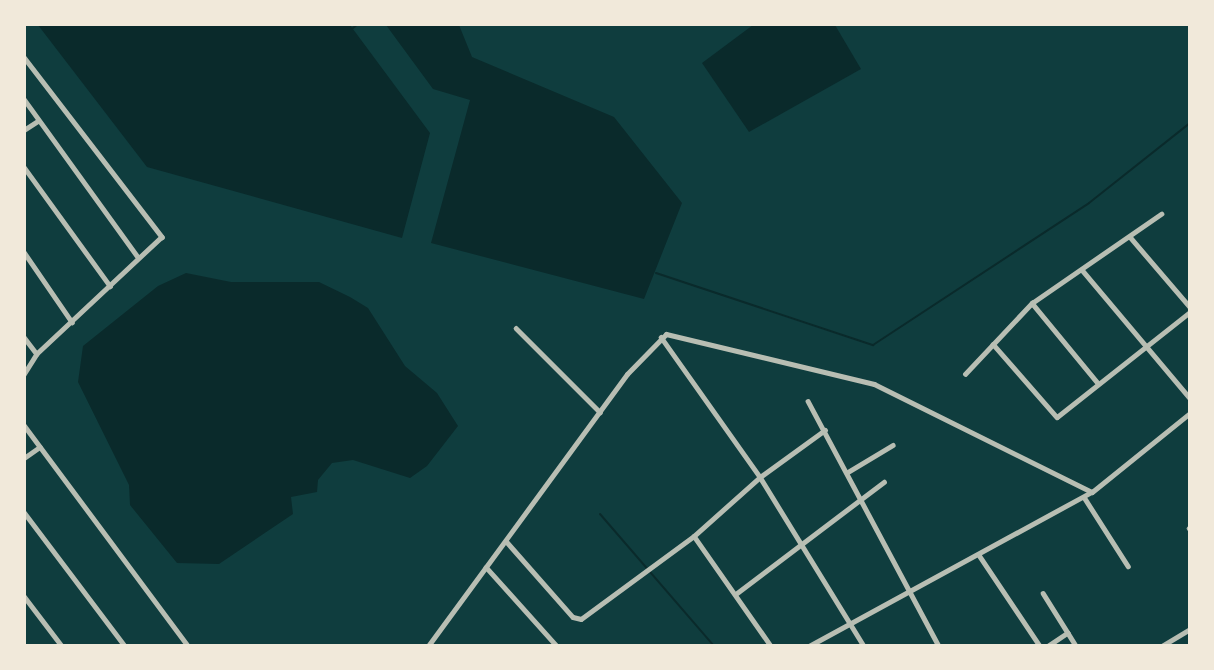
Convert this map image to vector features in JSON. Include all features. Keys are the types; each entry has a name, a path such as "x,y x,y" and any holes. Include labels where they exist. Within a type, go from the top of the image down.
{"street":[{"path":"24,57 161,234 160,240 138,257 37,354 24,375"},
{"path":"24,99 138,257"},
{"path":"24,130 38,121"},
{"path":"24,167 110,286"},
{"path":"965,374 1032,303 1131,238 1161,214"},
{"path":"992,344 1057,417 1189,310 1131,238"},
{"path":"24,252 72,322"},
{"path":"1083,271 1189,398"},
{"path":"1032,303 1098,383"},
{"path":"516,328 600,412"},
{"path":"428,646 600,412 660,336 671,333 874,384 1092,492"},
{"path":"660,336 760,477 864,646"},
{"path":"24,337 37,354"},
{"path":"808,401 912,590 939,646"},
{"path":"809,646 850,621 1084,497 1189,413"},
{"path":"24,425 185,644"},
{"path":"506,541 575,619 652,568 694,536 760,477 825,430"},
{"path":"848,472 893,445"},
{"path":"24,458 40,447"},
{"path":"737,593 801,541 884,482"},
{"path":"1084,497 1128,566"},
{"path":"24,512 125,646"},
{"path":"694,536 737,593 771,646"},
{"path":"979,555 1040,646"},
{"path":"486,566 556,646"},
{"path":"1043,593 1076,646"},
{"path":"24,596 62,646"},
{"path":"1162,646 1189,629"},
{"path":"1049,646 1068,633"}],"water":[{"path":"38,25 350,25 430,133 402,238 147,167"},
{"path":"386,25 459,25 472,57 614,117 682,203 644,299 431,243 470,100 433,89"},
{"path":"753,25 835,25 861,69 749,132 702,63"},
{"path":"186,273 231,282 319,282 350,297 368,308 405,366 437,393 458,426 427,466 410,478 353,460 332,463 318,480 317,492 291,497 293,514 219,564 177,563 130,505 129,485 78,382 83,346 158,286"}],"waterway":[{"path":"353,28 358,24"},
{"path":"656,273 873,345 1089,203 1190,123"},
{"path":"600,514 714,646"}]}
